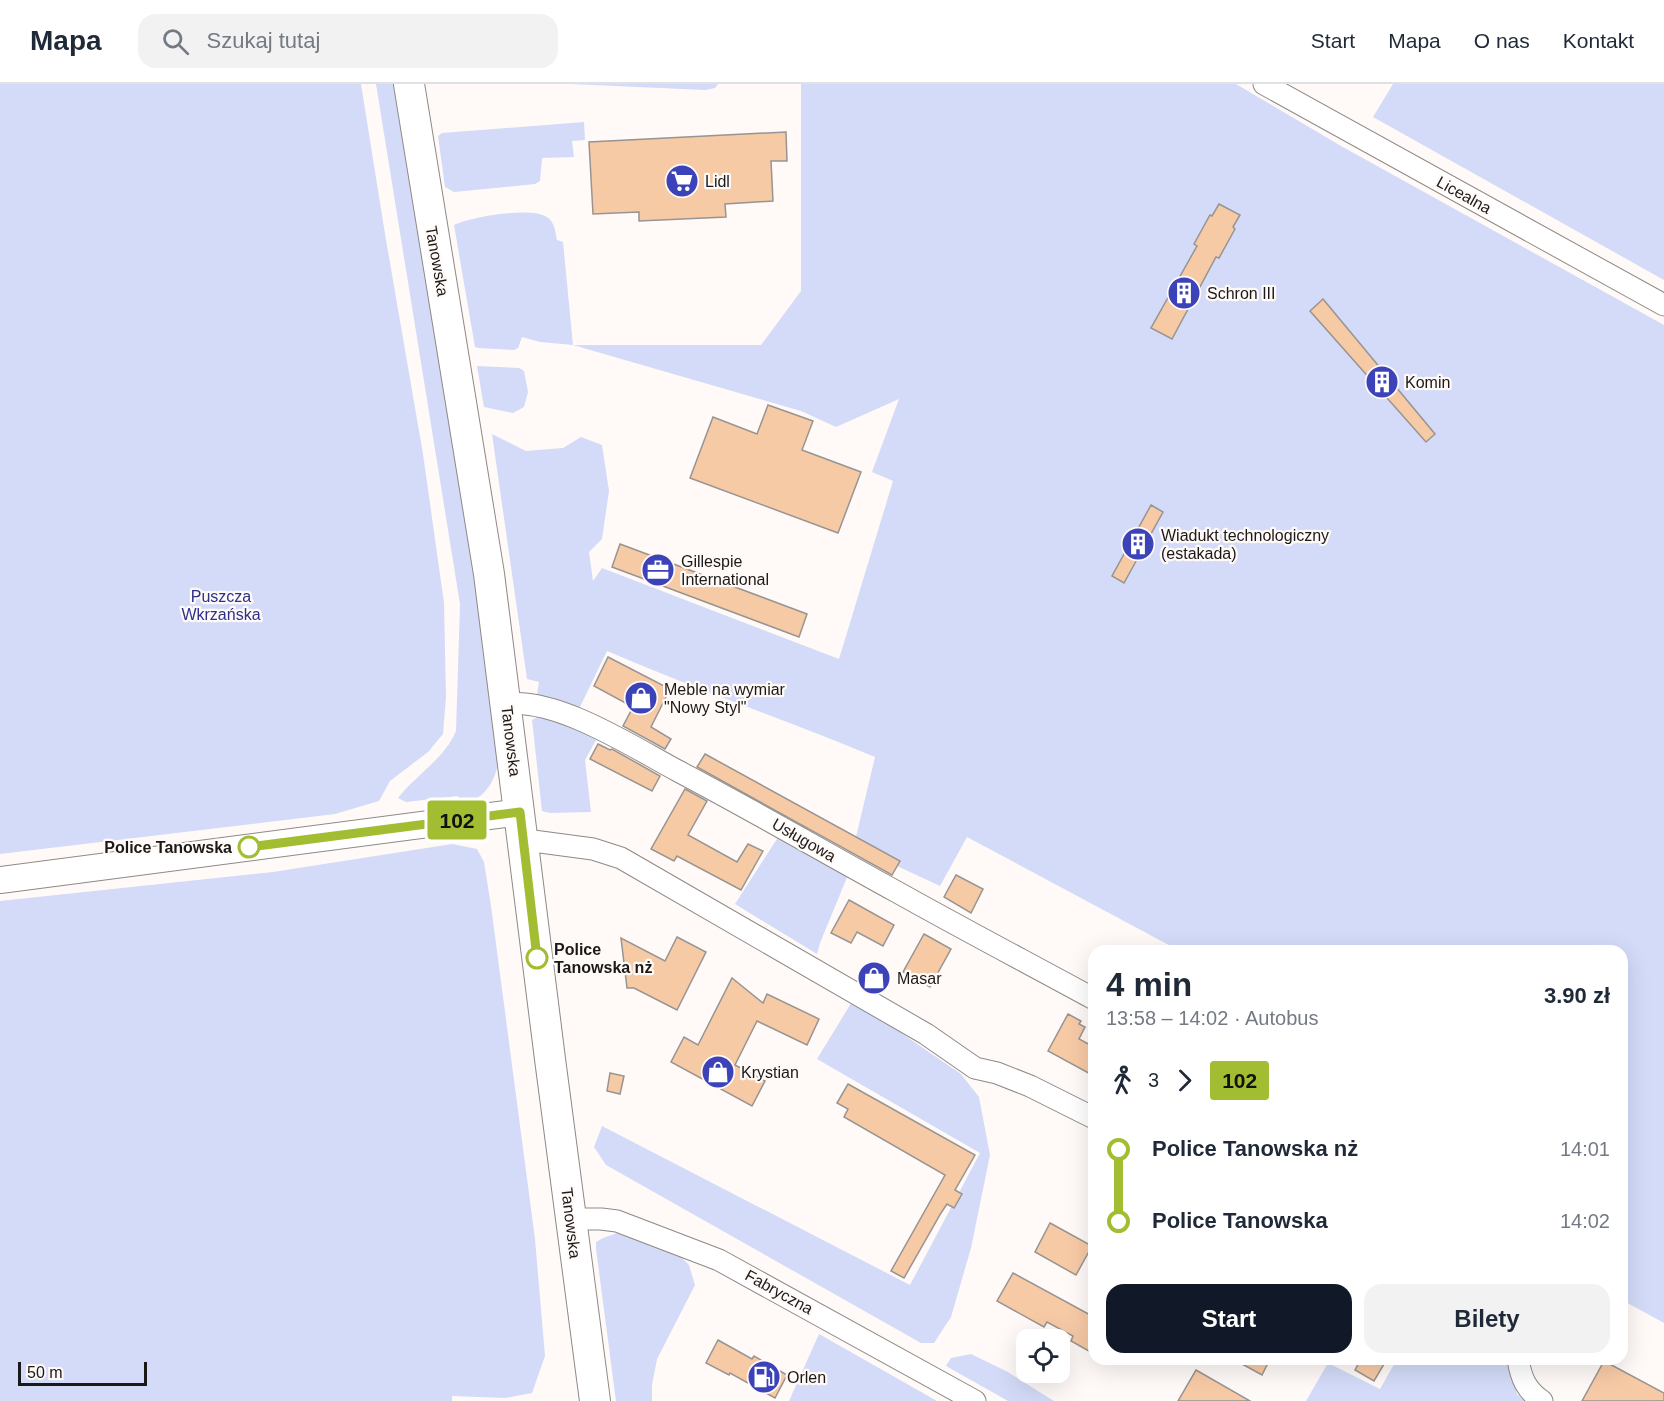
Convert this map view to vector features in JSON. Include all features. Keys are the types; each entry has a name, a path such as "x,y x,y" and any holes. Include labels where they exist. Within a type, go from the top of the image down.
{"main road":[{"name":"Tanowska","path":"409,84 487,562 595,1401"}],"street":[{"name":"Licealna","path":"1264,84 1664,305"},
{"name":"Usługowa","path":"507,704 531,704 552,709 601,730 762,815 1088,996"},
{"path":"0,880 520,812"},
{"path":"524,842 534,841 593,849 621,858 926,1034 975,1068 997,1073 1030,1086 1088,1115"},
{"name":"Fabryczna","path":"570,1219 616,1221 711,1256 753,1277 975,1401"},
{"path":"1519,1365 1527,1389 1542,1401"}],"green space":[{"name":"Puszcza Wkrzańska","path":"0,84 361,84 423,454 444,603 446,697 443,734 428,752 390,781 379,801 335,814 0,854"},
{"path":"376,84 399,84 444,352 501,752 489,786 478,798 460,807 458,796 406,802 398,798 445,750 456,731 460,604"},
{"path":"571,84 718,84 715,88 705,90"},
{"path":"801,84 1236,84 1341,146 1664,325 1664,1323 1628,1303 1628,945 1169,945 967,837 940,886 897,866 856,837 875,757 842,743 607,651 577,713 537,695 539,682 527,679 492,434 526,451 563,448 581,437 602,445 609,491 602,539 589,552 593,581 602,568 839,659 893,481 872,472 899,399 836,427 801,411 573,345 761,345 801,291"},
{"path":"1393,84 1664,84 1664,280 1373,117"},
{"path":"584,122 585,140 572,141 574,157 542,158 540,181 535,184 454,192 445,187 438,136 442,133"},
{"path":"526,212 537,213 551,221 557,240 563,242 573,345 540,342 522,337 518,348 514,350 475,347 454,225 486,216"},
{"path":"477,366 519,368 524,371 528,392 524,407 513,413 484,407"},
{"path":"537,717 561,722 596,740 585,760 591,812 550,813 542,811 532,720"},
{"path":"780,834 848,875 817,954 735,904"},
{"path":"452,844 477,849 484,862 491,906 535,1239 545,1356 532,1393 505,1398 452,1396 452,1401 0,1401 0,901 273,872"},
{"path":"853,1000 961,1074 979,1097 990,1155 971,1248 951,1317 934,1343 921,1343 606,1165 594,1147 602,1126 910,1285 980,1153 817,1059"},
{"path":"617,1233 625,1234 681,1257 689,1265 695,1285 657,1359 652,1385 652,1401 616,1401 596,1242"},
{"path":"819,1334 937,1401 789,1401"},
{"path":"971,1354 1016,1377 1016,1383 1025,1383 1054,1401 1008,1401 946,1366 951,1358"},
{"path":"1327,1365 1332,1365 1380,1389 1394,1365 1512,1365 1517,1394 1525,1401 1306,1401"}],"building":[{"name":"Lidl","path":"786,132 787,161 771,161 773,201 725,204 726,217 639,221 639,212 593,214 589,142"},
{"name":"Schron III","path":"1219,204 1240,215 1233,227 1235,229 1219,258 1216,257 1172,339 1151,328 1197,246 1194,244 1210,215 1212,216"},
{"name":"Komin","path":"1323,299 1435,434 1426,442 1310,311"},
{"path":"768,405 813,421 802,450 861,472 838,533 690,478 713,417 757,434"},
{"name":"Wiadukt technologiczny (estakada)","path":"1151,505 1163,512 1124,583 1112,576"},
{"path":"620,544 807,614 799,637 612,567"},
{"name":"Meble na wymiar \"Nowy Styl\"","path":"608,657 670,689 651,727 671,739 665,749 623,726 633,707 594,686"},
{"path":"598,744 612,749 660,776 652,791 590,759"},
{"path":"705,754 900,861 892,875 697,767"},
{"path":"685,789 707,801 688,835 737,862 748,844 763,851 741,890 677,856 674,861 651,849"},
{"path":"956,875 983,889 971,913 944,897"},
{"path":"849,900 894,925 883,946 857,932 851,943 831,933"},
{"path":"924,934 951,949 930,987 903,972"},
{"path":"677,937 706,952 677,1010 634,988 627,988 621,938 665,961"},
{"path":"732,978 763,1003 767,994 819,1019 807,1045 757,1021 735,1065 765,1081 752,1106 671,1062 684,1037 698,1045"},
{"path":"1068,1014 1081,1021 1079,1024 1085,1027 1079,1039 1088,1044 1088,1073 1048,1051"},
{"path":"610,1073 624,1076 620,1094 607,1091"},
{"path":"848,1084 975,1155 955,1190 962,1194 954,1208 947,1204 904,1278 891,1271 945,1175 844,1117 848,1109 837,1103"},
{"path":"1050,1223 1088,1244 1088,1253 1076,1275 1035,1252"},
{"path":"1013,1273 1088,1314 1088,1351 1071,1341 1073,1336 1070,1334 1070,1329 1060,1329 1047,1322 1044,1327 997,1301"},
{"path":"718,1340 752,1359 754,1356 787,1375 775,1398 730,1373 729,1375 706,1363"},
{"path":"1244,1365 1267,1365 1262,1375"},
{"path":"1358,1365 1383,1365 1374,1381 1355,1370"},
{"path":"1602,1365 1612,1365 1664,1393 1664,1401 1582,1401"},
{"path":"1196,1370 1250,1401 1178,1401"}],"bus line":[{"name":"102","path":"249,847 520,812 537,958"}],"place":[{"name":"Lidl","path":"682,181"},
{"name":"Schron III","path":"1184,293"},
{"name":"Komin","path":"1382,382"},
{"name":"Wiadukt technologiczny (estakada)","path":"1138,544"},
{"name":"Gillespie International","path":"658,570"},
{"name":"Meble na wymiar \"Nowy Styl\"","path":"641,698"},
{"name":"Police Tanowska","path":"249,847"},
{"name":"Police Tanowska nż","path":"537,958"},
{"name":"Masar","path":"874,978"},
{"name":"Krystian","path":"718,1072"},
{"name":"Orlen","path":"764,1377"}]}
